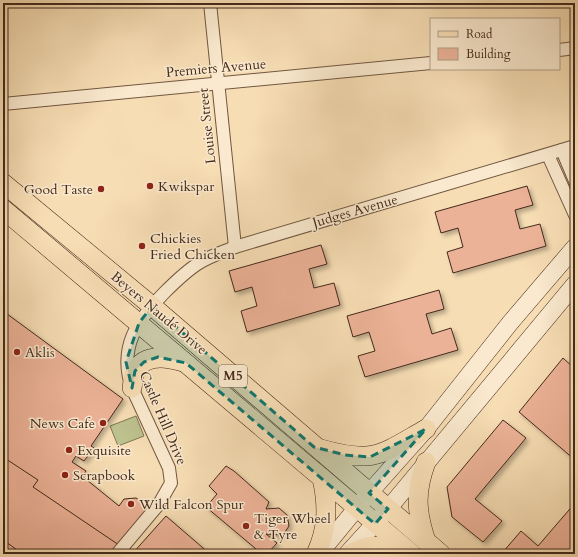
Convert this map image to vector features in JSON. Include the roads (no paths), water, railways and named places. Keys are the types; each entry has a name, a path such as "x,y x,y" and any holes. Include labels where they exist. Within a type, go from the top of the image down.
{"main road":[{"name":"Beyers Naudé Drive","path":"3,183 152,306 314,447 441,554"},
{"name":"Beyers Naudé Drive","path":"3,209 412,554"},
{"path":"319,554 369,493 426,429 510,323 575,246"},
{"path":"349,554 575,284"},
{"path":"132,388 135,371 144,362 158,357 170,358 186,363"},
{"path":"314,447 352,457 370,457 389,450 426,429"},
{"path":"426,462 420,478 417,499 419,516 426,541"},
{"path":"316,554 321,542 327,512 322,478"},
{"path":"349,554 366,545 375,545 393,554"}],"street":[{"name":"Louise Street","path":"210,3 235,247"},
{"path":"560,50 575,48"},
{"name":"Premiers Avenue","path":"3,104 430,62"},
{"name":"Judges Avenue","path":"152,306 189,270 208,258 235,247 575,146"},
{"path":"562,150 575,181"},
{"path":"548,155 575,215"},
{"name":"Castle Hill Drive","path":"117,554 159,504 171,483 170,473 132,388 126,362 128,348 139,323 152,306"}],"place":[{"name":"Kwikspar","path":"150,186"},
{"name":"Good Taste","path":"101,189"},
{"name":"Chickies Fried Chicken","path":"142,246"},
{"name":"Aklis","path":"17,352"},
{"name":"News Cafe","path":"103,423"},
{"name":"Exquisite","path":"69,450"},
{"name":"Scrapbook","path":"65,475"},
{"name":"Wild Falcon Spur","path":"131,504"},
{"name":"Tiger Wheel & Tyre","path":"246,526"}]}
